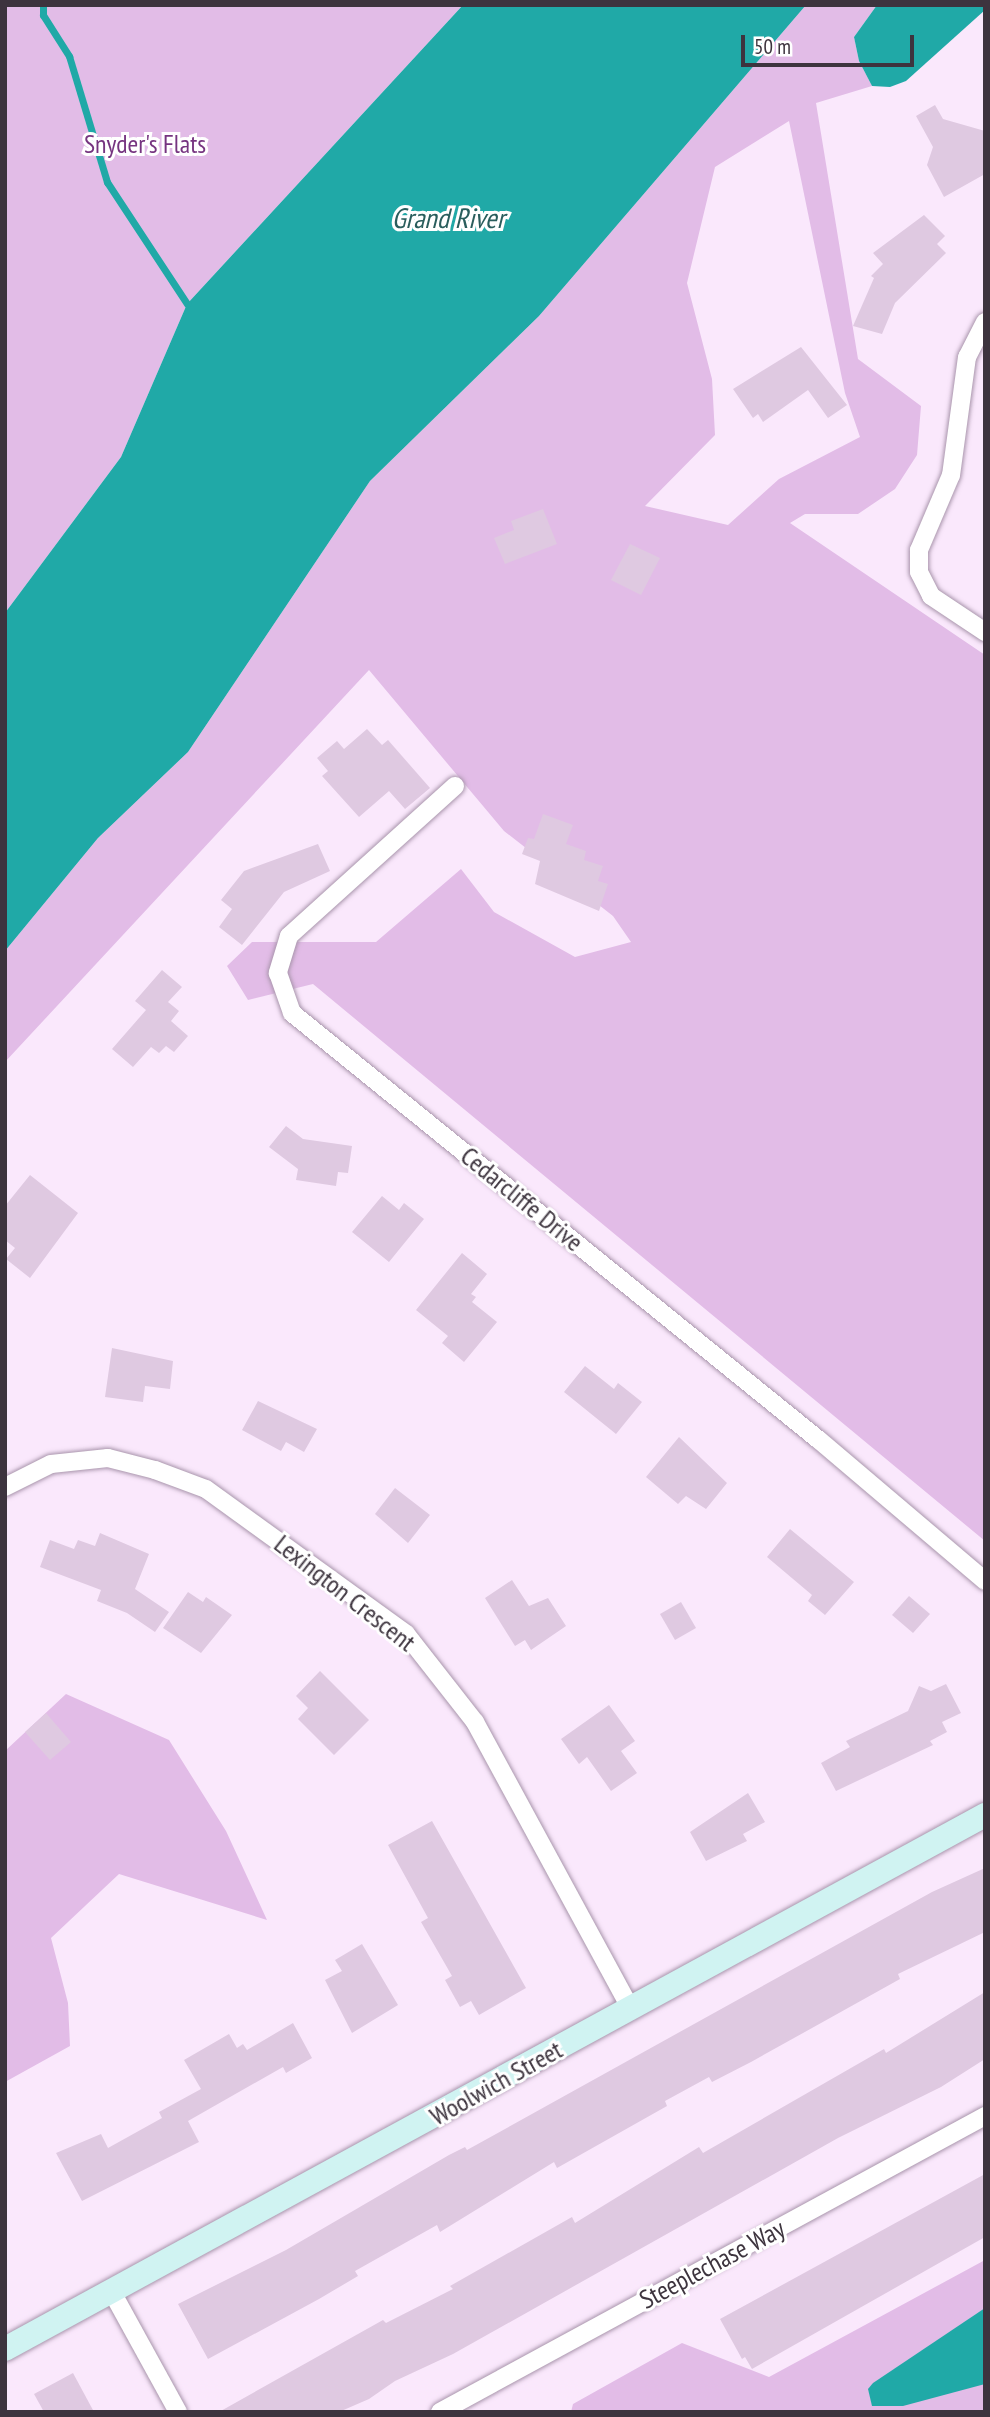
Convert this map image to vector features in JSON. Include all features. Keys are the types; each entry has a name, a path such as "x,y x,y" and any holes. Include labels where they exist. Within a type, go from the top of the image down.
{"street":[{"path":"985,322 967,357 951,475 919,550 919,572 931,596 985,632"},
{"name":"Cedarcliffe Drive","path":"455,786 289,936 278,973 292,1013 819,1440 985,1581"},
{"name":"Lexington Crescent","path":"5,1488 51,1464 108,1458 155,1470 206,1489 406,1634 447,1681 475,1722 631,2009"},
{"name":"Woolwich Street","path":"5,2349 985,1815"},
{"name":"Steeplechase Way","path":"440,2412 985,2116"},
{"path":"112,2292 178,2412"}],"green space":[{"name":"Snyder's Flats","path":"5,5 463,5 187,304 121,457 5,613"},
{"path":"806,5 877,5 854,37 859,61 872,86 816,103 858,359 921,406 917,455 895,489 858,514 805,514 790,523 985,655 985,1541 313,984 248,1000 227,966 252,942 376,942 461,869 494,912 575,957 631,942 613,916 504,831 369,670 5,1062 5,951 98,838 188,752 370,481 539,316","holes":["789,121 845,393 860,437 779,479 728,525 645,506 715,435 712,379 687,283 715,167"]},
{"path":"66,1694 169,1740 226,1831 267,1920 119,1874 51,1938 68,2003 70,2046 5,2082 5,1751"},
{"path":"985,2260 985,2412 571,2412 573,2404 682,2343 769,2377"}],"water":[{"name":"Grand River","path":"463,5 806,5 539,316 370,481 188,752 98,838 5,951 5,613 121,457 187,304"},
{"path":"877,5 985,5 985,10 906,81 890,87 872,86 859,61 854,37"},
{"path":"985,2308 985,2384 903,2406 872,2406 868,2389 873,2383"}],"building":[{"path":"935,105 943,119 985,131 985,174 944,197 927,165 933,147 916,116"},
{"path":"924,215 945,236 937,244 946,253 895,303 882,334 853,326 874,278 871,276 883,264 873,253"},
{"path":"801,347 847,405 828,418 808,390 763,422 758,414 753,418 733,389"},
{"path":"543,509 557,544 505,564 494,538 514,530 511,521"},
{"path":"630,544 660,558 641,595 611,580"},
{"path":"367,729 382,745 388,740 430,788 405,809 389,791 359,817 322,776 328,771 317,758 337,741 344,749"},
{"path":"543,814 573,825 566,844 586,851 584,860 603,866 598,881 608,884 599,911 535,884 540,861 522,854 528,838 534,839"},
{"path":"318,844 330,871 284,892 242,945 219,927 232,909 221,900 244,871"},
{"path":"162,970 182,987 168,1002 179,1011 171,1021 188,1036 174,1052 166,1046 159,1053 151,1047 133,1067 112,1049 146,1010 135,1001"},
{"path":"286,1126 303,1139 352,1146 348,1173 338,1172 336,1186 296,1180 298,1169 269,1147"},
{"path":"30,1175 78,1213 30,1278 6,1259 15,1248 5,1240 5,1206"},
{"path":"382,1196 399,1210 404,1203 424,1219 389,1262 352,1232"},
{"path":"462,1253 487,1274 471,1294 476,1297 472,1302 497,1322 464,1362 442,1343 448,1336 416,1310"},
{"path":"112,1348 173,1361 170,1389 145,1386 143,1402 105,1397"},
{"path":"585,1366 614,1389 618,1383 642,1402 616,1434 564,1392"},
{"path":"258,1401 317,1429 304,1452 286,1442 281,1451 242,1430"},
{"path":"679,1437 727,1483 706,1509 686,1496 678,1504 646,1477"},
{"path":"395,1488 430,1515 408,1543 375,1514"},
{"path":"790,1529 854,1582 825,1615 808,1601 812,1595 767,1557"},
{"path":"100,1533 149,1554 135,1589 169,1612 155,1632 127,1613 97,1601 101,1590 40,1567 50,1540 74,1549 78,1540 95,1546"},
{"path":"512,1580 529,1606 548,1598 566,1626 531,1650 525,1640 515,1646 485,1598"},
{"path":"188,1592 203,1602 206,1597 232,1615 201,1653 163,1628"},
{"path":"909,1596 930,1614 913,1633 892,1615"},
{"path":"681,1602 696,1628 675,1640 660,1614"},
{"path":"320,1671 369,1720 334,1755 298,1719 308,1708 296,1696"},
{"path":"946,1684 961,1713 942,1722 947,1732 930,1741 933,1745 836,1791 821,1763 850,1747 846,1741 908,1711 919,1686 931,1691"},
{"path":"609,1705 635,1741 621,1751 637,1773 611,1791 587,1757 579,1764 561,1739"},
{"path":"46,1713 71,1742 50,1760 25,1732"},
{"path":"748,1793 765,1822 743,1834 747,1841 706,1861 690,1832"},
{"path":"432,1821 526,1988 479,2015 471,2001 460,2007 445,1980 452,1976 421,1922 428,1918 388,1845"},
{"path":"985,1868 985,1932 898,1974 900,1979 751,2062 712,2082 709,2077 665,2101 667,2106 557,2168 554,2162 440,2232 437,2225 355,2271 358,2276 319,2299 208,2359 178,2304 286,2250 449,2155 465,2147 467,2150 932,1892"},
{"path":"362,1944 398,2005 352,2033 325,1980 342,1971 335,1960"},
{"path":"985,1992 985,2059 941,2087 838,2138 453,2354 395,2381 369,2399 339,2412 219,2412 383,2320 386,2323 453,2289 450,2286 572,2217 575,2223 699,2147 703,2153 884,2049 886,2053"},
{"path":"293,2023 312,2058 286,2073 283,2067 188,2121 199,2142 82,2201 56,2153 101,2134 108,2148 162,2118 159,2112 201,2089 184,2060 229,2034 237,2048 243,2044 247,2050"},
{"path":"985,2174 985,2237 752,2369 745,2357 742,2359 720,2319"},
{"path":"73,2373 94,2412 44,2412 34,2394"}],"waterway":[{"path":"43,5 43,15 69,56 107,182 187,304"}]}
